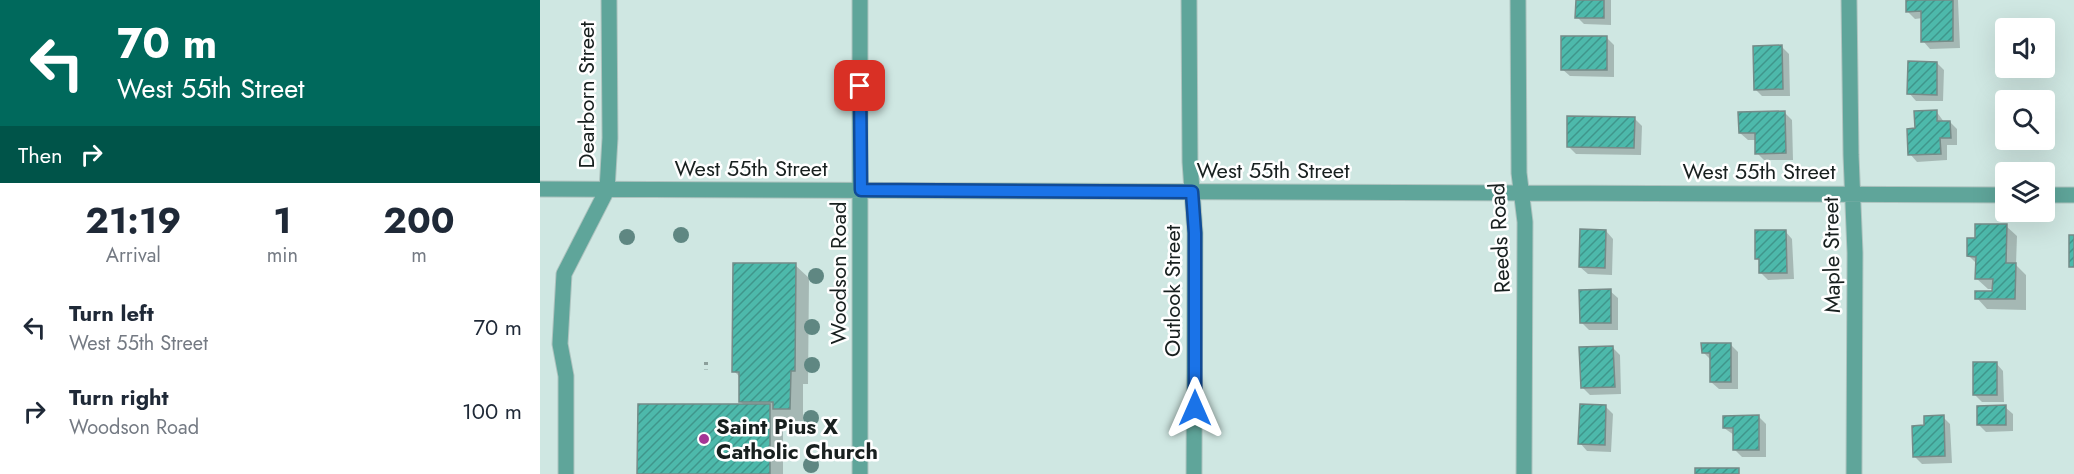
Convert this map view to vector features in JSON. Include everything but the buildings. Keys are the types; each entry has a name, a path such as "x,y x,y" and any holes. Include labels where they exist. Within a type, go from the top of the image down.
{"street":[{"name":"Dearborn Street","path":"607,190 610,138 609,0"},
{"name":"Woodson Road","path":"860,0 860,474"},
{"name":"Outlook Street","path":"1189,0 1192,192 1195,233 1194,474"},
{"name":"Reeds Road","path":"1518,0 1519,173 1525,222 1524,474"},
{"name":"Maple Street","path":"1850,0 1852,194 1855,253 1854,474"},
{"name":"West 55th Street","path":"540,189 1995,195"},
{"path":"566,474 566,376 560,344 561,285 564,274 607,190"},
{"path":"2055,195 2074,195"}],"path":[{"path":"706,362 706,370"}],"place":[{"name":"Saint Pius X Catholic Church","path":"704,439"}],"route":[{"path":"860,86 861,190 1192,192 1195,233 1195,408"}]}
